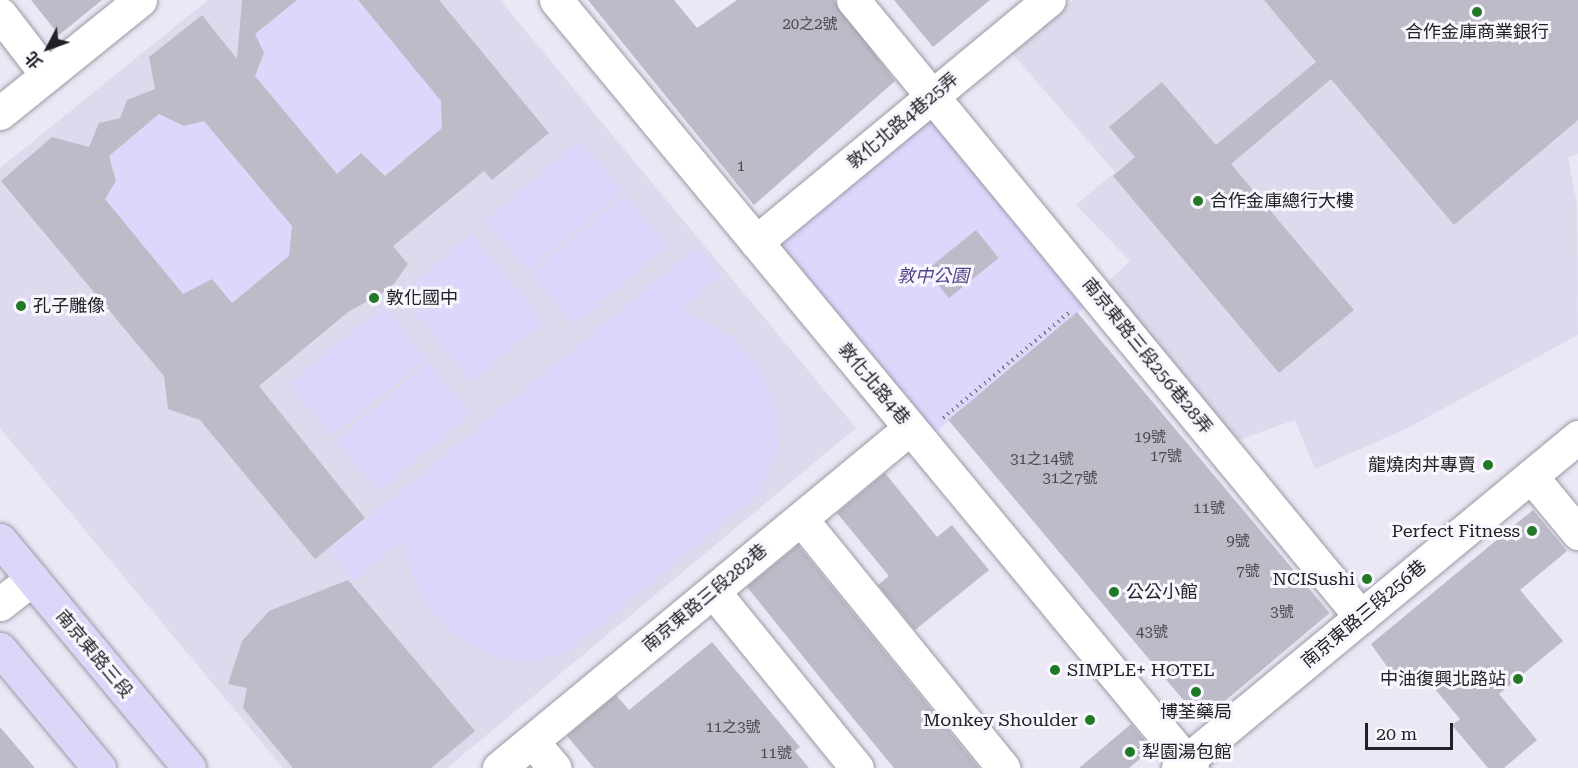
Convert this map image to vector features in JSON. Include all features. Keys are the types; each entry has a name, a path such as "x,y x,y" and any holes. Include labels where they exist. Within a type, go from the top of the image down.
{"main road":[{"name":"南京東路三段","path":"0,540 189,768"},
{"path":"0,649 99,768"}],"street":[{"path":"0,113 140,0"},
{"name":"敦化北路4巷","path":"556,0 1186,766"},
{"name":"南京東路三段256巷28弄","path":"853,0 1361,617"},
{"name":"敦化北路4巷25弄","path":"756,242 1049,0"},
{"path":"0,14 47,75"},
{"name":"南京東路三段282巷","path":"500,768 910,428"},
{"name":"南京東路三段256巷","path":"1186,766 1578,437"},
{"path":"1531,476 1578,533"},
{"path":"801,519 1003,768"},
{"path":"0,604 32,579"},
{"path":"713,591 857,768"},
{"path":"532,741 555,768"}],"path":[{"path":"910,428 938,422 1094,292"}],"shaded area":[{"name":"敦化國中","path":"208,0 500,0 856,428 447,768 283,768 0,428 0,168"},
{"path":"1073,0 1578,0 1578,154 1568,157 1577,204 1578,335 1408,428 1315,469 1295,420 1233,442 1104,285 1130,261 1076,205 1115,172 1011,52"}],"green space":[{"path":"297,0 358,0 446,106 440,114 447,124 387,174 371,170 345,183 249,69 261,63 264,53 259,42 250,39"},
{"path":"168,107 168,117 177,125 190,125 199,115 294,229 288,240 296,250 222,311 220,283 201,283 196,309 102,195 114,186 116,175 110,165 100,164"},
{"name":"敦中公園","path":"932,118 1088,304 936,432 780,246"},
{"path":"580,140 623,191 528,271 485,220"},
{"path":"625,194 669,246 574,326 530,274"},
{"path":"471,234 544,321 472,382 399,294"},
{"path":"698,246 721,276 682,308 738,342 763,374 777,411 779,450 759,494 570,650 536,662 498,659 450,632 422,600 401,542 354,581 328,551"},
{"path":"384,306 427,359 331,436 288,383"},
{"path":"429,362 472,413 379,492 336,440"}],"building":[{"path":"31,0 102,0 59,35"},
{"path":"242,0 297,0 255,34 264,53 255,76 337,174 361,153 385,176 442,128 441,101 358,0 439,0 549,133 492,180 484,171 393,246 408,264 391,288 348,312 259,386 365,518 315,559 200,420 168,409 164,376 1,181 52,137 89,147 99,123 120,118 127,100 155,89 149,57 202,15 237,59","holes":["159,114 184,126 204,121 292,226 289,256 232,303 212,279 183,294 105,199 116,181 109,156"]},
{"path":"588,0 674,0 697,28 737,0 834,0 895,81 754,205"},
{"path":"894,0 990,0 933,47"},
{"name":"合作金庫總行大樓","path":"1264,0 1578,0 1578,120 1454,225 1331,79 1231,164 1354,310 1279,373 1113,176 1135,157 1109,127 1162,82 1216,145 1316,62"},
{"path":"976,230 999,258 949,298 926,270"},
{"path":"1077,312 1330,613 1201,721 948,420"},
{"path":"885,473 937,537 952,525 989,570 915,630 878,585 889,576 837,513"},
{"path":"1533,510 1567,551 1520,590 1563,641 1499,694 1537,740 1504,768 1488,768 1452,725 1460,719 1420,671 1401,686 1371,644"},
{"path":"798,545 979,768 894,768 834,695 747,587"},
{"path":"348,580 475,731 431,768 293,768 243,708 247,688 228,684 242,641 269,611"},
{"path":"712,642 800,747 795,751 809,768 594,768 567,736 616,695 629,710"},
{"path":"1131,724 1152,749 1129,768 1079,768"},
{"path":"0,727 35,768 0,768"}],"place":[{"name":"合作金庫商業銀行","path":"1477,12"},
{"name":"合作金庫總行大樓","path":"1198,201"},
{"name":"敦化國中","path":"374,298"},
{"name":"孔子雕像","path":"21,306"},
{"name":"龍燒肉丼專賣","path":"1488,465"},
{"name":"Perfect Fitness","path":"1532,531"},
{"name":"NCISushi","path":"1367,579"},
{"name":"公公小館","path":"1114,592"},
{"name":"SIMPLE+ HOTEL","path":"1055,670"},
{"name":"中油復興北路站","path":"1518,679"},
{"name":"博荃藥局","path":"1196,692"},
{"name":"Monkey Shoulder","path":"1090,720"},
{"name":"犁園湯包館","path":"1130,752"}]}
